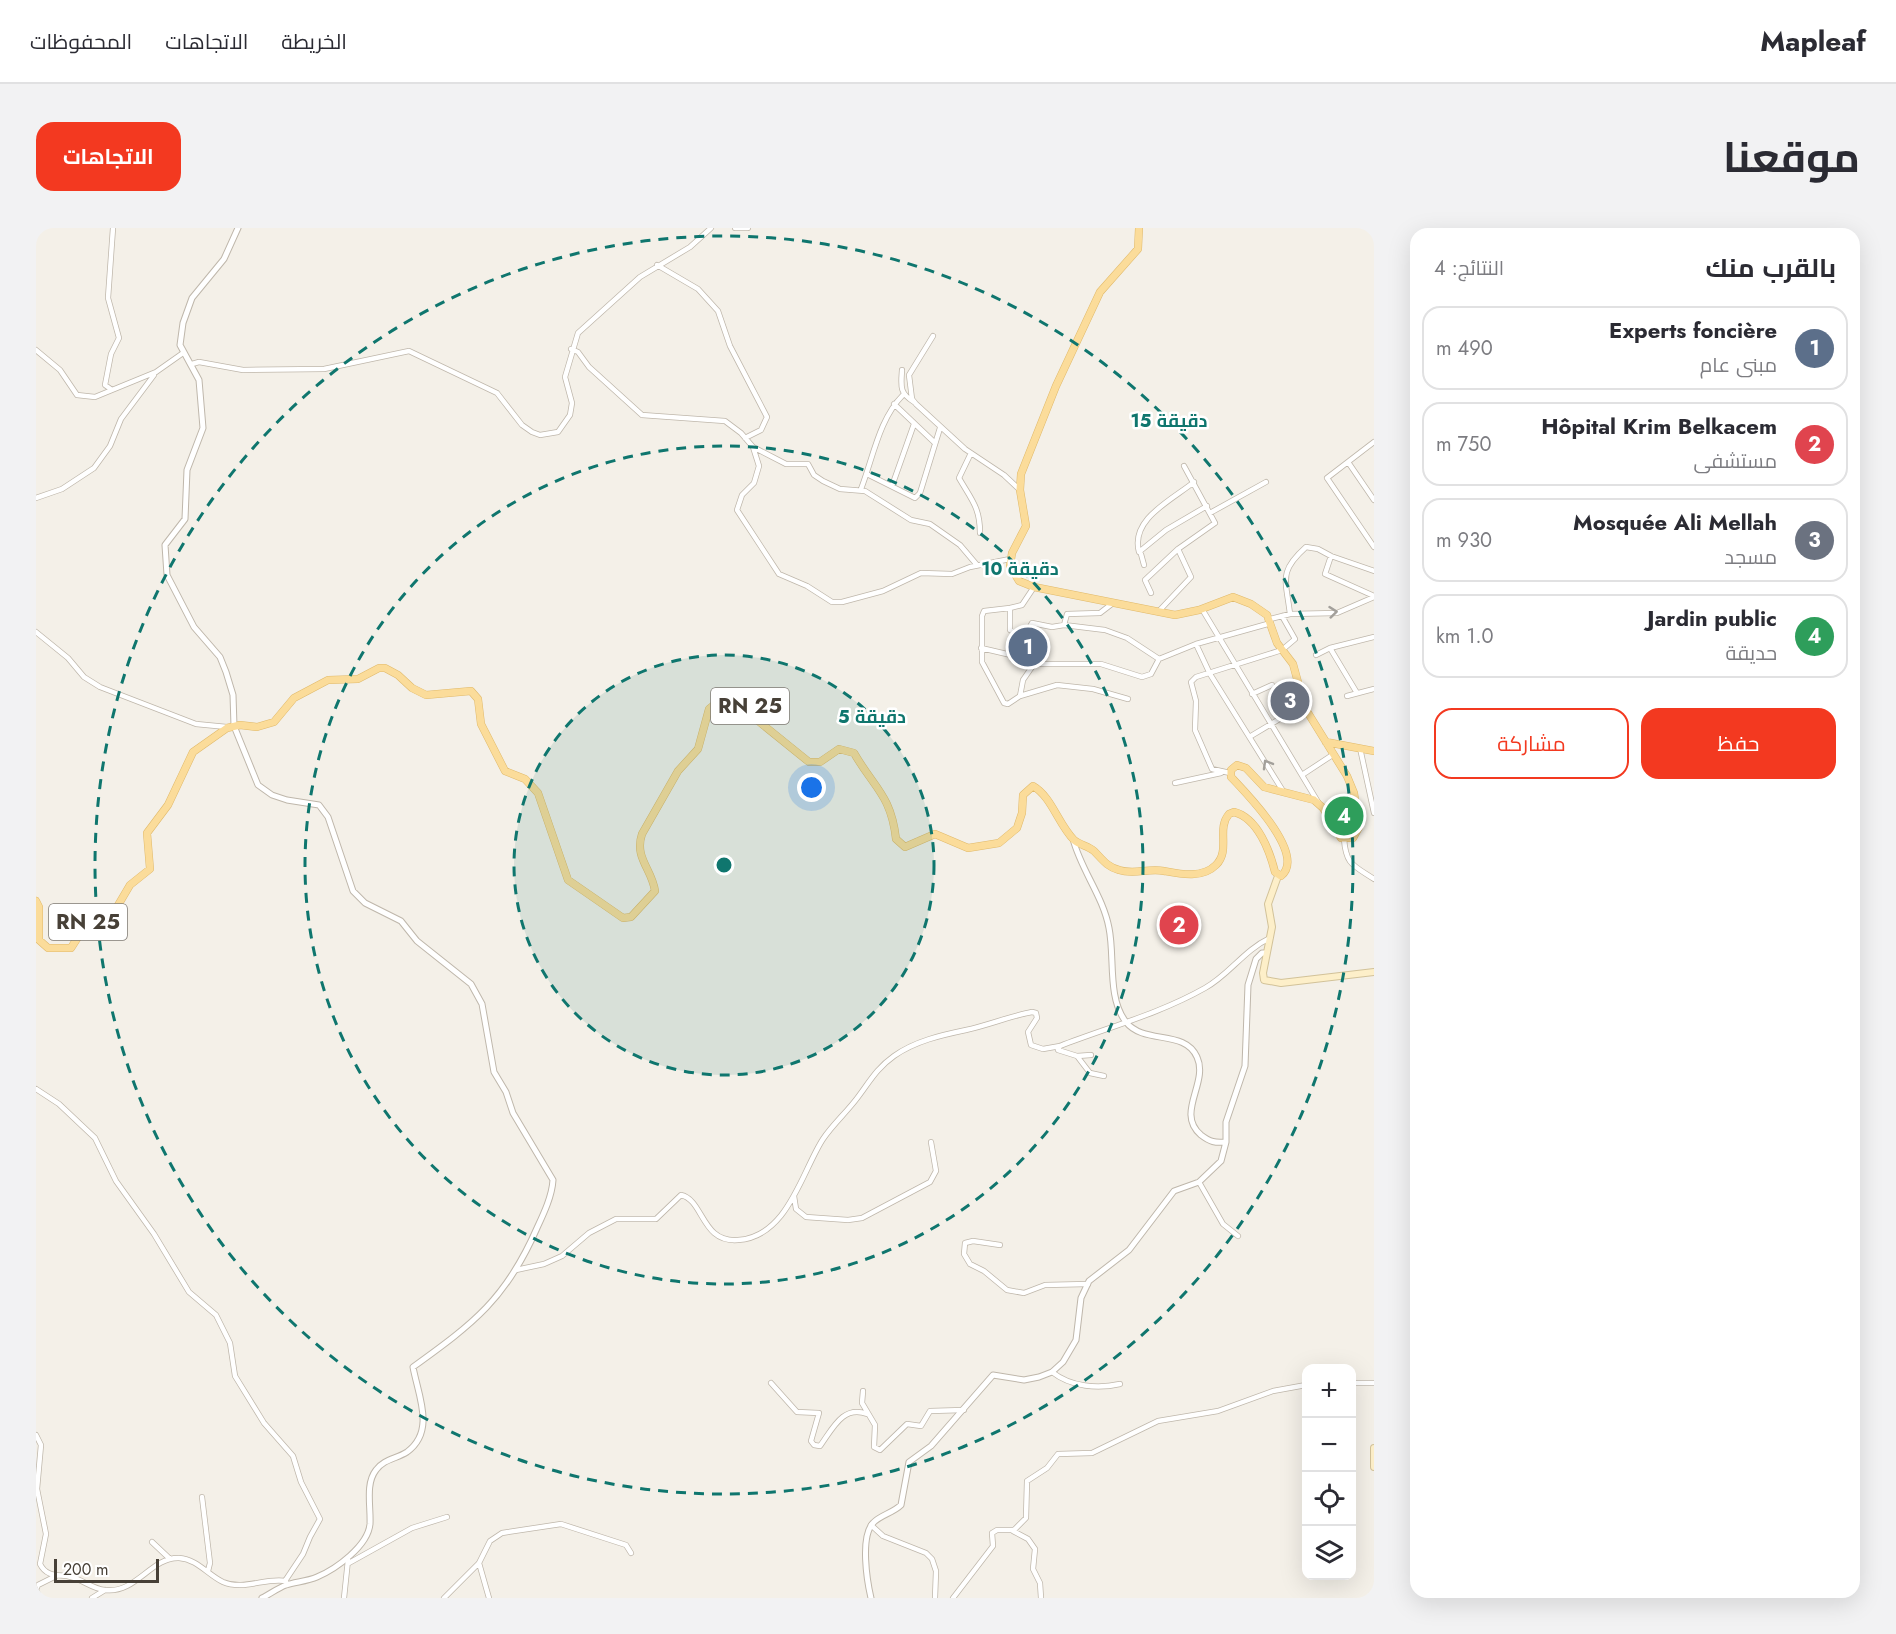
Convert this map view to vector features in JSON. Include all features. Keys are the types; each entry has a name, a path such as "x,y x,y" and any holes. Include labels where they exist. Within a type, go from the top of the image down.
{"main road":[{"path":"1139,228 1138,249 1104,286 1056,386 1025,463 1020,490 1026,526 1010,559 1015,576 1034,587 1158,612 1180,615 1233,597 1263,610 1270,621 1274,638 1295,668 1303,705 1352,785 1359,827 1356,836 1344,839 1337,833 1319,804 1305,797 1264,787 1242,766 1234,767 1230,773 1255,803 1286,848 1286,872 1278,876 1268,904 1272,927 1263,976 1270,983 1374,972"},
{"name":"RN 25","path":"36,901 39,907 39,940 48,948 58,950 71,948 87,923 117,907 130,885 150,869 147,833 168,805 189,758 199,747 233,726 269,725 278,718 294,698 328,680 358,679 379,668 391,670 412,688 426,695 471,691 478,699 481,724 505,771 525,779 538,793 568,880 623,918 631,917 655,891 640,856 642,834 678,771 698,748 709,709 726,695 737,692 744,694 757,720 809,762 820,762 838,749 854,753 888,804 894,819 896,839 904,847 935,834 968,848 999,843 1017,828 1022,813 1023,795 1033,786 1043,794 1073,839 1092,850 1110,867 1119,871 1136,873 1154,870 1182,875 1206,872 1217,864 1221,857 1223,826 1229,814 1234,812 1245,816 1257,831 1269,850 1275,873 1278,876"},
{"path":"1326,742 1374,751"},
{"path":"1374,1448 1374,1467"}],"street":[{"path":"112,228 108,298 120,333 104,383 112,390"},
{"path":"238,228 224,259 188,308 180,335 183,353 192,364 199,380 203,428 187,470 185,519 165,545 167,575 189,618 219,657 226,672 233,695 233,726 258,785 272,795 318,805 328,817 353,891 365,903 401,921 417,941 471,984 482,1004 494,1072 506,1092 513,1113 553,1180 546,1207 516,1270 488,1309 413,1367 424,1421 421,1434 405,1452 388,1459 376,1469 370,1479 369,1531 348,1560 344,1598"},
{"path":"192,364 199,362 251,370 324,369 409,351 497,393 522,425 540,435 558,432 570,415 572,403 565,377 571,349 578,333 640,277 657,265 690,248 711,228"},
{"path":"735,228 748,228"},
{"path":"657,265 698,289 707,296 718,311 730,346 767,417 761,430 745,438"},
{"path":"933,336 909,375 912,399 940,428 971,453 1004,475 1020,490"},
{"path":"571,349 578,352 590,367 642,415 725,421 753,447 786,464 808,464 814,475 840,489 861,489 910,520 925,522 960,545 977,565"},
{"path":"36,350 60,370 76,395 95,397 156,372 183,353"},
{"path":"861,489 885,419 903,395 902,370"},
{"path":"36,498 62,489 94,468 110,446 120,419 156,372"},
{"path":"903,395 916,404"},
{"path":"894,404 935,443"},
{"path":"892,486 914,423"},
{"path":"867,474 915,498 920,493 940,428"},
{"path":"1374,450 1372,443 1327,478 1374,547"},
{"path":"753,447 759,466 758,474 754,483 742,495 737,510 779,574 807,586 826,600 842,602 883,591 921,573 952,574 977,565 1010,559"},
{"path":"971,453 959,477 971,494 980,516 980,533"},
{"path":"1348,462 1374,500"},
{"path":"1150,593 1145,580 1178,549 1215,523 1184,466"},
{"path":"1144,566 1137,544 1140,526 1194,482"},
{"path":"1210,513 1266,482"},
{"path":"1141,554 1166,530 1207,506"},
{"path":"1290,615 1285,572 1289,562 1305,547 1318,549 1374,571"},
{"path":"1158,612 1191,577 1178,549"},
{"path":"1332,556 1324,574 1374,597"},
{"path":"1034,587 1022,605 984,611 982,662 1001,699 1008,704 1020,696 1057,685 1093,689 1128,699"},
{"path":"1020,696 1026,672 1034,664 1041,662 1101,664 1142,677 1151,674 1159,659 1196,644 1282,616 1337,613 1374,597"},
{"path":"1064,624 1067,615 1100,613 1113,603"},
{"path":"1010,608 1010,630 1024,637 1032,623 1052,627 1064,624 1105,630 1128,638 1159,659"},
{"path":"1202,609 1319,804"},
{"path":"1221,773 1212,769 1194,726 1196,701 1191,682 1195,678 1282,650 1295,639 1282,616"},
{"path":"36,632 68,658 84,677 100,687 196,724 212,727 233,726"},
{"path":"1316,655 1330,648 1374,637"},
{"path":"1196,644 1210,674 1251,736 1283,791"},
{"path":"981,648 1011,655"},
{"path":"1330,648 1356,693"},
{"path":"1252,694 1272,685"},
{"path":"1347,696 1374,689"},
{"path":"1251,736 1303,705"},
{"path":"1360,748 1372,791 1374,813"},
{"path":"1302,775 1334,754"},
{"path":"1175,783 1230,773"},
{"path":"1073,839 1106,915 1112,940 1117,1005 1127,1023 1141,1034 1176,1040 1192,1049 1200,1068 1190,1113 1192,1123 1205,1138 1214,1143 1226,1142"},
{"path":"1344,839 1345,857 1374,879"},
{"path":"516,1270 544,1264 562,1256 589,1233 616,1219 656,1219 681,1195 688,1198 705,1225 715,1234 738,1241 749,1238 771,1225 794,1196 822,1140 859,1096 868,1079 895,1055 944,1033 1032,1012 1036,1013 1037,1018 1028,1032 1031,1045 1042,1049 1060,1046 1170,1006 1208,987 1255,945 1270,938"},
{"path":"872,1598 868,1582 866,1545 871,1525 901,1505 909,1462 931,1446 993,1376 1024,1380 1052,1372 1064,1362 1076,1340 1081,1298 1088,1284 1129,1250 1174,1191 1200,1182 1221,1161 1226,1142 1228,1115 1245,1066 1248,985 1256,959 1262,953 1266,953"},
{"path":"1060,1046 1058,1050 1077,1056 1091,1055"},
{"path":"1077,1056 1090,1073 1104,1076"},
{"path":"36,1089 59,1104 95,1138 116,1181 154,1234 189,1292 216,1315 230,1343 235,1376 264,1423 293,1456 301,1482 321,1519 303,1554 285,1581"},
{"path":"794,1196 796,1209 806,1217 848,1220 862,1218 930,1182 936,1171 931,1142"},
{"path":"1200,1182 1223,1224 1238,1236"},
{"path":"1000,1245 973,1241 965,1243 964,1254 970,1264 984,1271 1007,1290 1024,1293 1045,1285 1088,1284"},
{"path":"1052,1372 1059,1378 1102,1388 1120,1384"},
{"path":"771,1383 797,1412 819,1413 811,1441 814,1445 820,1446 846,1413 857,1410 867,1414"},
{"path":"1356,1383 1374,1383"},
{"path":"953,1598 993,1546 992,1533 997,1530 1013,1530 1026,1518 1027,1481 1047,1468 1058,1454 1092,1453 1158,1421 1218,1411 1273,1391 1302,1385"},
{"path":"863,1391 862,1403 875,1425 874,1447 880,1450 907,1424 921,1426 930,1411 964,1410"},
{"path":"36,1435 41,1445 37,1489 46,1534 40,1564 47,1573 80,1580 105,1590 120,1589 132,1584 170,1559 182,1558 208,1571 223,1582 235,1585 285,1581 292,1584"},
{"path":"202,1497 210,1563 208,1571"},
{"path":"262,1598 292,1584 317,1577 412,1528 447,1517"},
{"path":"444,1598 479,1563 490,1541 502,1533 561,1524 627,1545 631,1552"},
{"path":"871,1525 883,1536 926,1553 932,1559 936,1571 935,1598"},
{"path":"1013,1530 1018,1536 1028,1539 1035,1549 1033,1569 1040,1583 1041,1598"},
{"path":"152,1542 170,1559"},
{"path":"479,1563 489,1598"},
{"path":"40,1598 36,1590 38,1585 56,1576"},
{"path":"92,1598 105,1590"}],"place":[{"name":"Experts foncière","path":"1028,647"},
{"name":"Mosquée Ali Mellah","path":"1290,701"},
{"name":"Jardin public","path":"1344,816"},
{"name":"Hôpital Krim Belkacem","path":"1179,925"}]}
